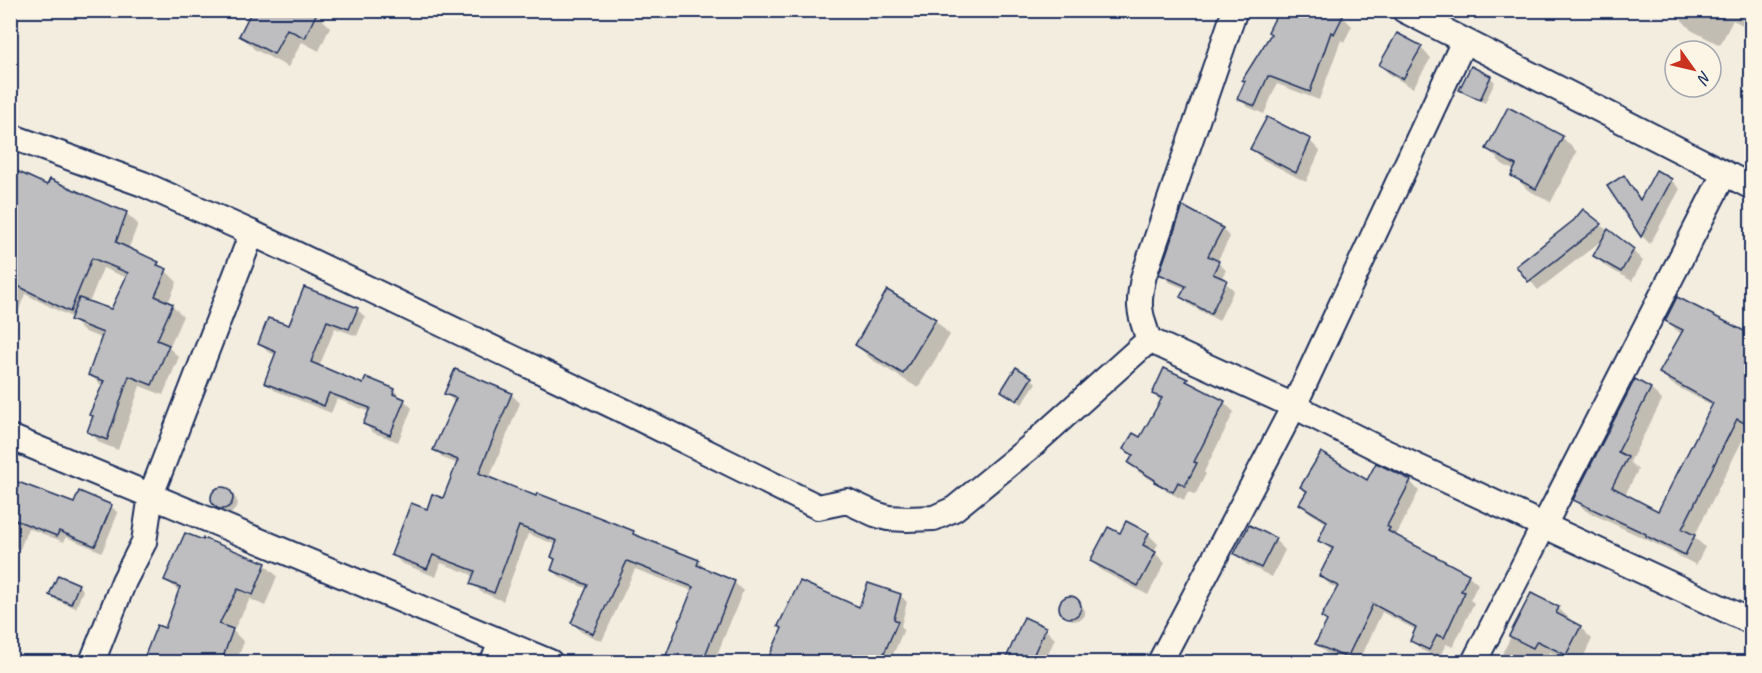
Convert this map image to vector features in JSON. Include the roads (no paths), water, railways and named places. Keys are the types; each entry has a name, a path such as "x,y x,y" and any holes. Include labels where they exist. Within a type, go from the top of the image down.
{"street":[{"path":"1235,10 1139,294 1140,315 1149,340 1752,622"},
{"path":"1404,10 1752,187"},
{"path":"1160,663 1294,406 1464,41"},
{"path":"10,136 142,184 252,233 819,507 847,501 888,518 908,519 934,518 954,509 1030,447 1149,340"},
{"path":"1474,663 1724,174"},
{"path":"92,663 124,581 144,542 151,495 252,233"},
{"path":"10,437 151,495 497,652 550,663"}]}
